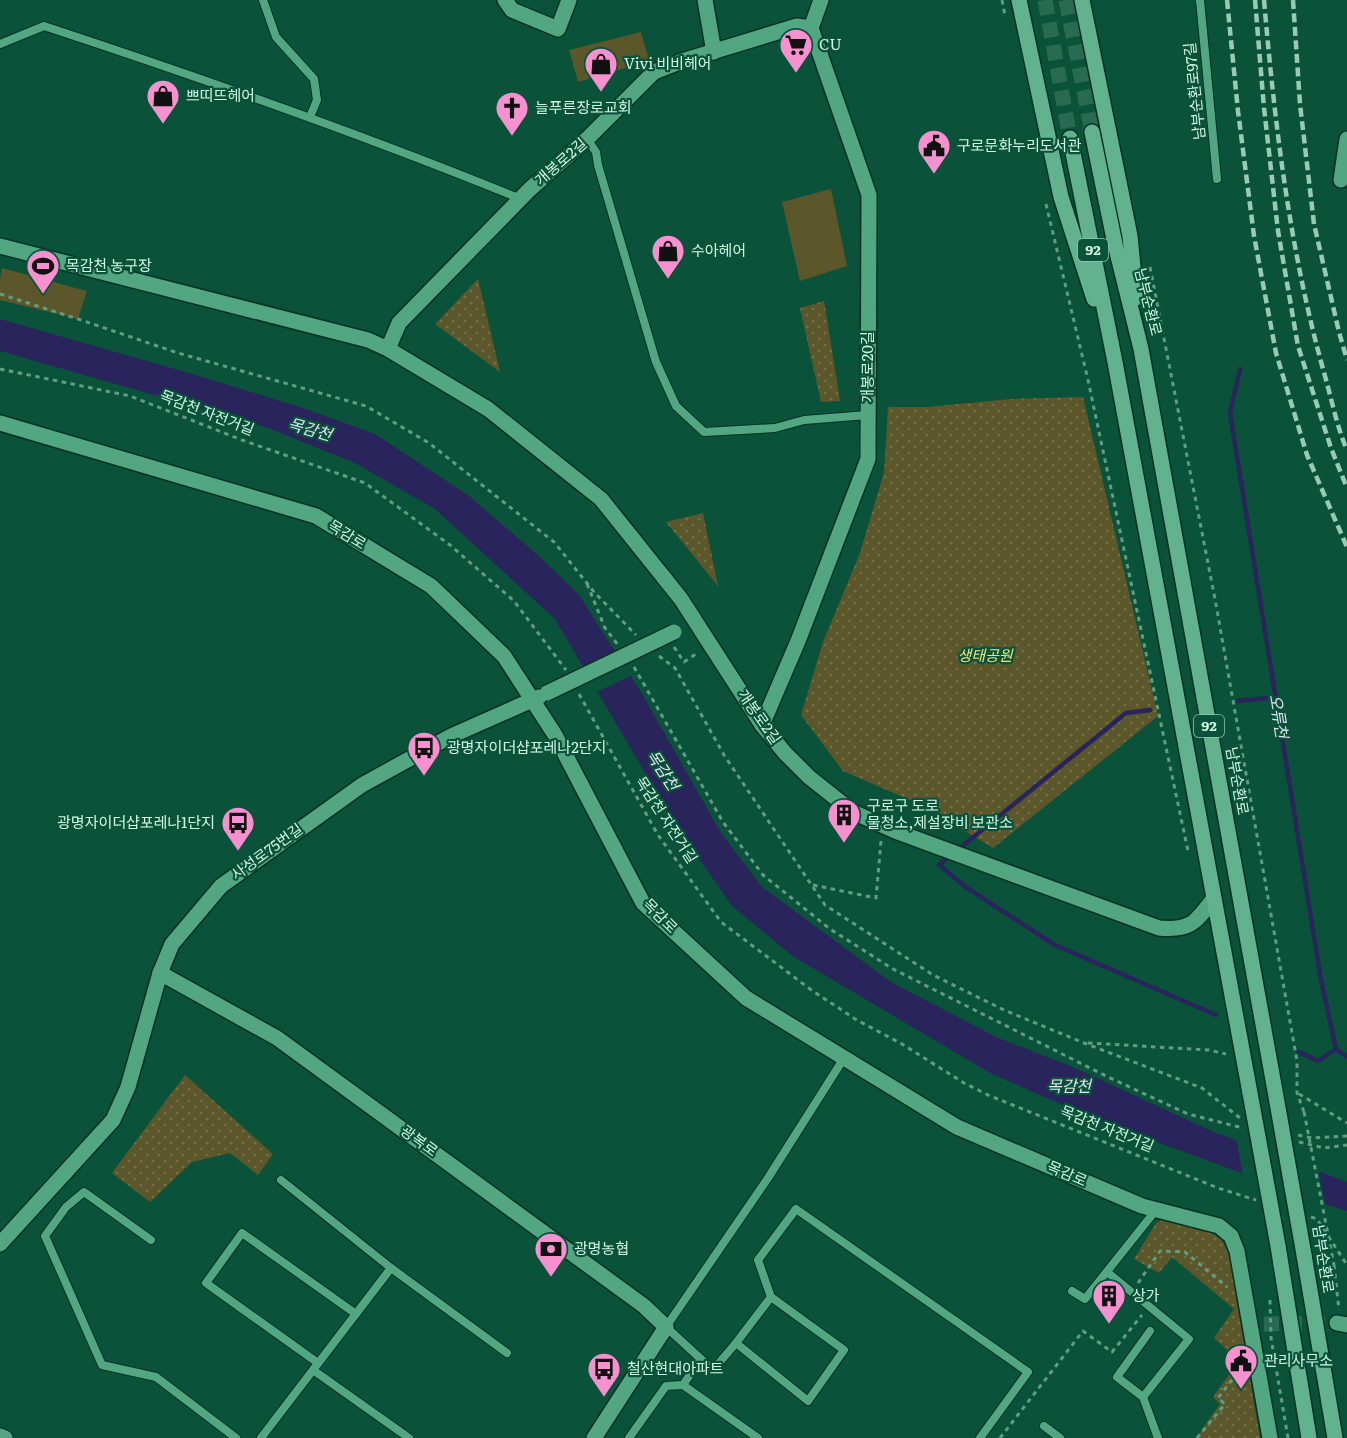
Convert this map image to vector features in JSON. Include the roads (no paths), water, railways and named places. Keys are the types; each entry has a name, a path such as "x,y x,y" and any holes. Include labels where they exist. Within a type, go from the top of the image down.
{"main road":[{"path":"1019,0 1061,197 1115,362"},
{"path":"1082,0 1130,236 1141,349"},
{"name":"남부순환로","path":"1092,132 1115,244 1141,349 1277,1102 1335,1438"},
{"name":"92","path":"1071,138 1115,362 1250,1093 1278,1246 1309,1438"}],"street":[{"path":"505,0 512,10 558,29 569,0"},
{"path":"705,0 714,52"},
{"path":"811,28 821,0"},
{"name":"개봉로2길","path":"388,349 399,323 530,189 587,139 654,72 682,61 797,26 811,28"},
{"name":"개봉로20길","path":"762,725 798,641 868,459 869,195 811,28"},
{"path":"1341,180 1347,139"},
{"name":"개봉로2길","path":"0,246 368,340 388,349 488,409 601,499 681,599 762,725 809,777 853,812 888,828 1159,928 1175,930 1191,926 1214,898"},
{"name":"목감로","path":"0,423 316,516 431,586 504,656 555,735 644,903 746,998 957,1127 1142,1206 1219,1226 1232,1236 1257,1325 1270,1438"},
{"name":"사성로75번길","path":"0,1244 113,1120 128,1087 160,973 172,945 221,886 363,785 451,736 672,636 695,622"},
{"name":"광복로","path":"160,973 277,1038 644,1306 666,1327"},
{"path":"594,1438 666,1327"},
{"path":"0,1437 5,1438"}],"lane":[{"path":"263,0 276,37 314,79 317,100 310,117"},
{"name":"남부순환로97길","path":"1200,0 1217,179"},
{"path":"0,44 44,26 202,78 310,117 521,199"},
{"path":"587,139 596,152 656,362 676,406 704,432 776,428 804,420 868,416"},
{"path":"771,1297 713,1370 666,1327 768,1178 844,1058"},
{"path":"281,1180 391,1268 507,1353"},
{"path":"151,1240 84,1192 66,1207 45,1236 102,1365 156,1377 236,1438"},
{"path":"736,1343 808,1401 844,1350 771,1297 758,1260 796,1209 1028,1372 980,1438"},
{"path":"1072,1291 1085,1299 1156,1210"},
{"path":"356,1314 242,1233 206,1283 409,1438"},
{"path":"261,1438 391,1268"},
{"path":"1107,1272 1189,1339 1143,1397"},
{"path":"1150,1331 1117,1377 1143,1397 1158,1438"},
{"path":"683,1385 700,1360"},
{"path":"629,1438 666,1386 683,1385 758,1438"},
{"path":"1044,1426 1060,1438"}],"water":[{"name":"목감천","path":"0,319 300,407 375,434 469,496 540,557 579,595 641,692 721,833 762,887 891,982 996,1037 1075,1068 1216,1133 1347,1182 1347,1211 1100,1121 992,1074 794,957 732,906 675,824 555,619 435,509 355,463 263,426 0,351"}],"waterway":[{"name":"오류천","path":"1240,369 1230,413 1321,980 1336,1049 1347,1057"},
{"path":"1238,701 1276,697"},
{"path":"1150,710 1126,713 939,865 967,888 1055,945 1216,1015"},
{"path":"1299,1052 1318,1061 1336,1049"}],"tunnel":[{"path":"1045,0 1070,138"},
{"path":"1066,0 1092,132"},
{"path":"1264,1324 1337,1323"}],"railway":[{"path":"1227,0 1254,236 1276,353 1307,455 1347,547"},
{"path":"1255,0 1278,231 1298,346 1331,448 1347,488"},
{"path":"1264,0 1273,95 1293,236 1313,330 1337,423 1347,450"},
{"path":"1293,0 1300,104 1314,224 1347,360"}],"place":[{"name":"CU","path":"796,74"},
{"name":"Vivi 비비헤어","path":"601,93"},
{"name":"쁘띠뜨헤어","path":"163,125"},
{"name":"늘푸른장로교회","path":"512,137"},
{"name":"구로문화누리도서관","path":"934,175"},
{"name":"수아헤어","path":"668,280"},
{"name":"목감천 농구장","path":"43,295"},
{"name":"광명자이더샵포레나2단지","path":"424,777"},
{"name":"구로구 도로 물청소,제설장비 보관소","path":"844,844"},
{"name":"광명자이더샵포레나1단지","path":"238,852"},
{"name":"광명농협","path":"551,1278"},
{"name":"상가","path":"1109,1325"},
{"name":"관리사무소","path":"1241,1390"},
{"name":"철산현대아파트","path":"604,1398"}],"park label":[{"name":"생태공원","path":"985,656"}]}
